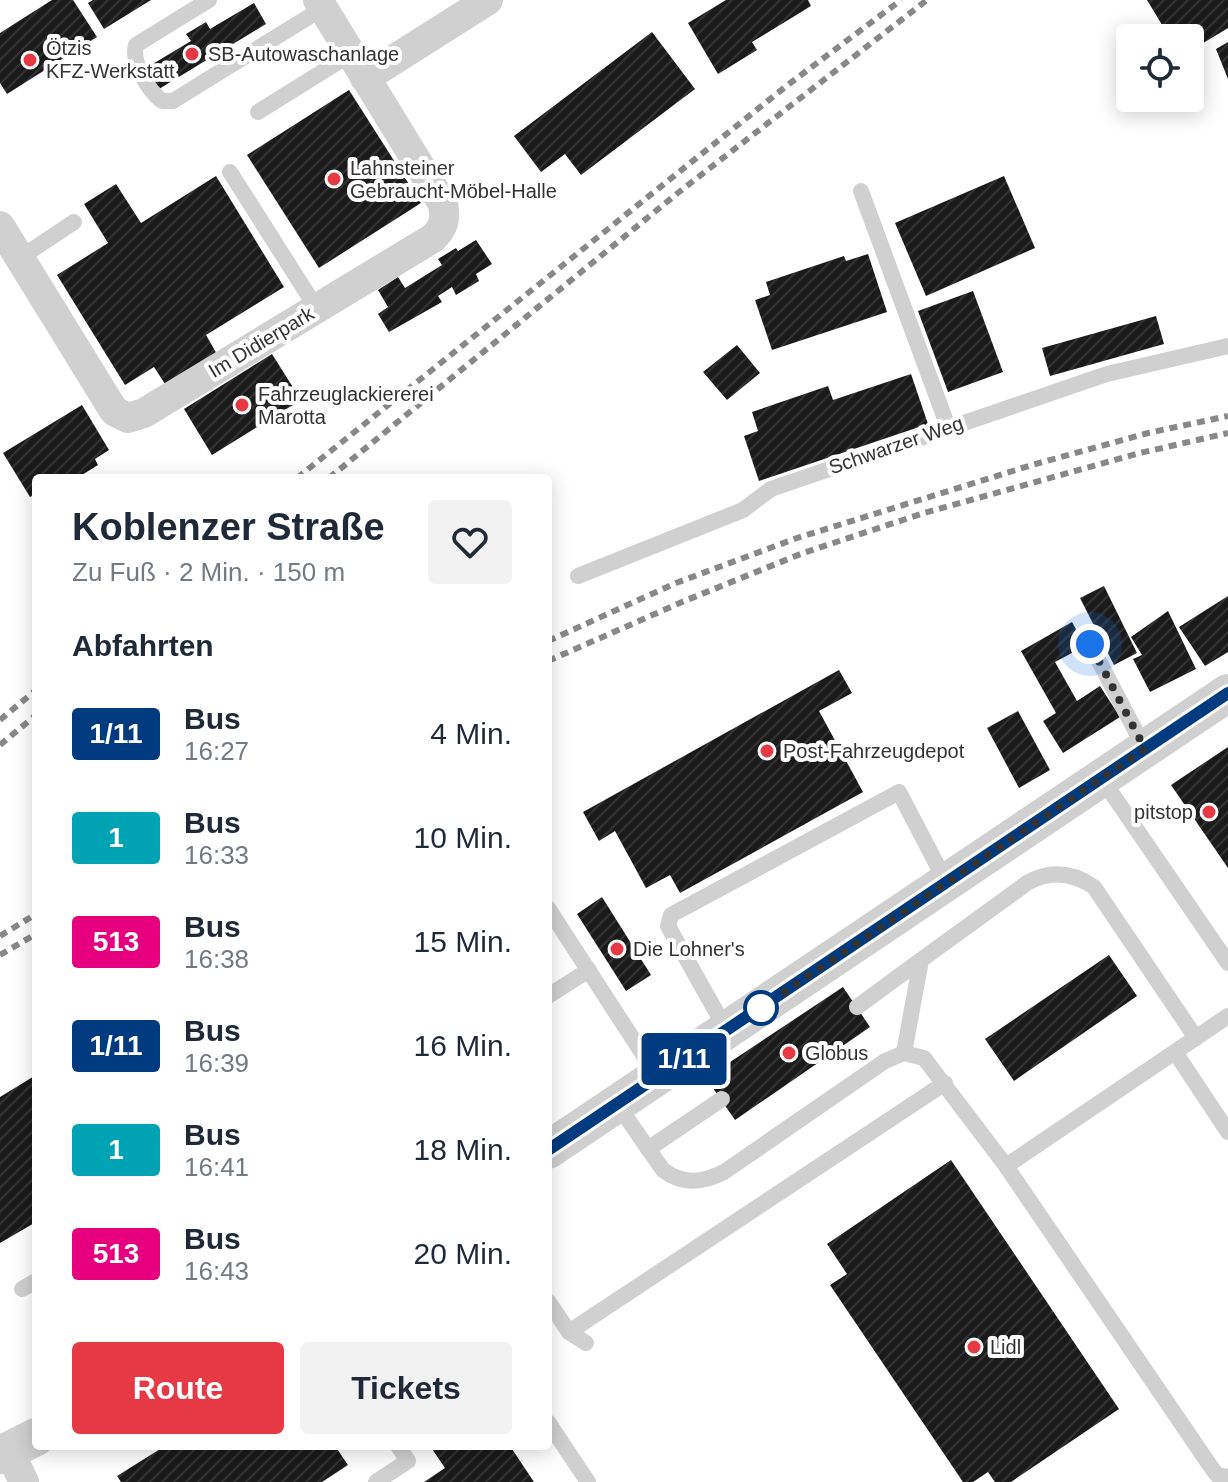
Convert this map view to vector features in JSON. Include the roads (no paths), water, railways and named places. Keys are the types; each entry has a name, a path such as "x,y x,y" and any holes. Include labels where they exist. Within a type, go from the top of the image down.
{"street":[{"path":"358,66 488,0"},
{"name":"Im Didierpark","path":"0,226 114,411 128,418 144,413 433,238 446,217 443,204 321,4"},
{"path":"552,1147 1228,693"}],"lane":[{"path":"209,0 136,45 134,59 154,94 162,101 173,101 321,4"},
{"path":"258,112 358,66"},
{"path":"230,172 317,309"},
{"path":"861,191 948,427"},
{"path":"20,258 74,222"},
{"name":"Schwarzer Weg","path":"578,576 743,510 771,489 1107,374 1228,346"},
{"path":"1090,644 1145,749"},
{"path":"1102,779 1228,963"},
{"path":"727,1031 668,926 671,915 899,792 947,884"},
{"path":"857,1007 1027,883 1038,877 1069,874 1094,887 1102,897 1196,1038"},
{"path":"552,914 657,1076"},
{"path":"904,1053 921,960"},
{"path":"552,993 589,970"},
{"path":"1006,1166 1228,1016"},
{"path":"1175,1052 1228,1132"},
{"path":"617,1104 663,1170 673,1177 703,1181 885,1061 904,1053 924,1058 1006,1166 1211,1467 1217,1475 1228,1477"},
{"path":"569,1332 945,1083"},
{"path":"648,1149 722,1099"},
{"path":"883,1125 894,1140"},
{"path":"552,1307 569,1332 586,1343"},
{"path":"552,1428 588,1482"},
{"path":"376,1482 408,1461 401,1450"}],"railway":[{"path":"302,474 789,84 901,0"},
{"path":"334,474 679,192 927,0"},
{"path":"552,639 676,583 797,538 1032,465 1148,433 1228,416"},
{"path":"552,659 803,553 924,513 1140,453 1228,433"},
{"path":"0,720 32,693"},
{"path":"0,745 32,718"},
{"path":"0,936 32,916"},
{"path":"0,955 32,936"}],"place":[{"name":"SB-Autowaschanlage","path":"192,54"},
{"name":"Ötzis KFZ-Werkstatt","path":"30,60"},
{"name":"Lahnsteiner Gebraucht-Möbel-Halle","path":"334,179"},
{"name":"Fahrzeuglackiererei Marotta","path":"242,405"},
{"name":"Post-Fahrzeugdepot","path":"767,751"},
{"name":"pitstop","path":"1209,812"},
{"name":"Die Lohner's","path":"617,949"},
{"name":"Globus","path":"789,1053"},
{"name":"Lidl","path":"974,1347"}]}
